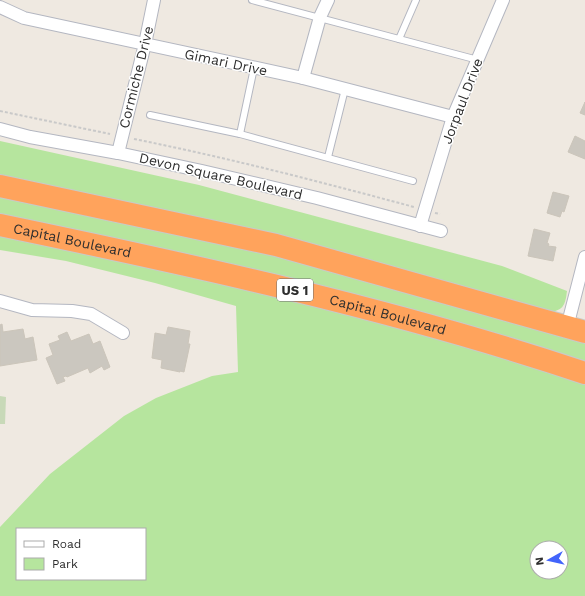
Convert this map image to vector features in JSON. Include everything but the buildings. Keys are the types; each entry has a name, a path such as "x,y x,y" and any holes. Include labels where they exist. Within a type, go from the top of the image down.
{"highway":[{"path":"0,186 276,245 576,330"},
{"name":"Capital Boulevard","path":"0,224 173,261 301,291 433,326 585,373"}],"street":[{"name":"Cormiche Drive","path":"118,153 145,44 154,0"},
{"path":"303,78 320,17 328,0"},
{"name":"Jorpaul Drive","path":"420,226 453,117 503,0"},
{"name":"Gimari Drive","path":"0,7 24,18 303,78 453,117"},
{"name":"Devon Square Boulevard","path":"0,129 30,137 118,153 202,171 317,198 441,231"},
{"path":"576,330 585,257"},
{"path":"0,302 32,310 72,311 91,314 123,333"}],"lane":[{"path":"252,0 478,60"},
{"path":"400,39 416,0"},
{"path":"240,134 254,68"},
{"path":"328,157 345,89"},
{"path":"150,115 240,134 413,181"}],"path":[{"path":"0,111 112,134"},
{"path":"131,138 202,152 305,177 416,208"},
{"path":"436,213 440,214"}],"green space":[{"path":"0,141 199,185 502,266 567,291 565,301 562,307 557,311 547,313 0,178"},
{"path":"0,196 187,231 585,342 585,365 0,216"},
{"path":"0,233 429,332 585,382 585,596 0,596 0,527 50,474 124,416 156,398 212,376 238,372 236,306 155,283 66,261 0,250"},
{"path":"0,396 6,397 5,424 0,424"}]}
